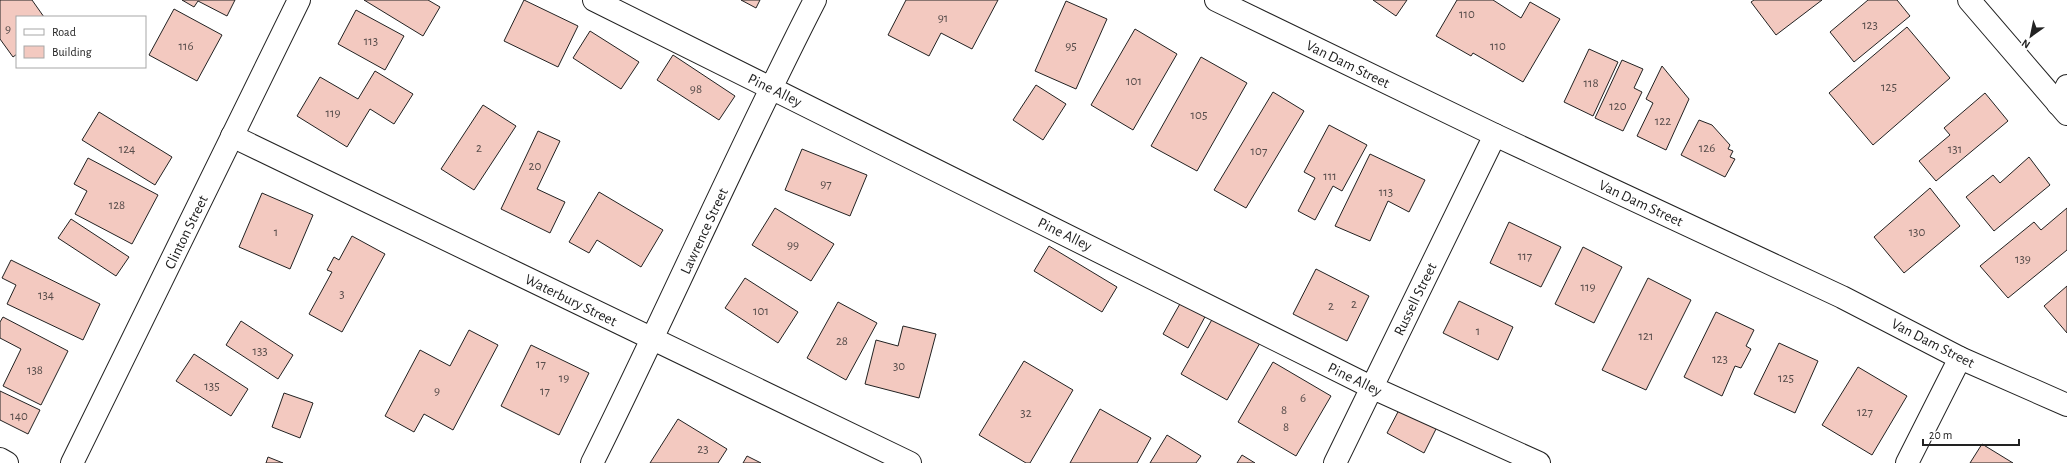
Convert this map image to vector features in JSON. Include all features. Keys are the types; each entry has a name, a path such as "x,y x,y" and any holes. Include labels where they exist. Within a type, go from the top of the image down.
{"street":[{"name":"Clinton Street","path":"72,463 298,0"},
{"name":"Pine Alley","path":"594,0 1372,387 1539,463"},
{"name":"Lawrence Street","path":"592,463 653,340 770,88 815,0"},
{"name":"Van Dam Street","path":"1216,0 1495,135 1842,297 1960,358 2067,405"},
{"path":"1969,0 2064,101"},
{"name":"Russell Street","path":"1335,463 1495,135"},
{"name":"Waterbury Street","path":"232,136 910,463"},
{"path":"1907,463 1960,358"},
{"path":"0,459 7,463"}],"building":[{"path":"0,0 32,0 43,16 16,16 16,55 13,57 0,39"},
{"path":"182,0 235,0 227,16 198,1 194,7"},
{"path":"364,0 428,0 440,7 423,36"},
{"path":"524,0 578,26 558,67 504,41"},
{"path":"741,0 760,0 756,8"},
{"path":"906,0 998,0 972,49 941,33 929,56 888,35"},
{"path":"1373,0 1407,0 1396,16"},
{"path":"1457,0 1493,0 1521,18 1530,2 1560,19 1523,82 1473,53 1471,56 1436,36"},
{"path":"1754,0 1822,0 1776,35 1751,2"},
{"path":"1868,0 1897,0 1910,16 1854,62 1830,32"},
{"path":"1066,1 1107,19 1076,89 1035,71"},
{"path":"174,9 222,35 197,81 149,55"},
{"path":"356,10 404,36 385,70 338,44"},
{"path":"1907,27 1950,78 1873,145 1829,93"},
{"path":"1135,29 1177,54 1133,130 1091,105"},
{"path":"590,31 639,62 621,89 573,58"},
{"path":"1589,49 1618,62 1593,116 1564,102"},
{"path":"673,55 735,96 719,120 657,80"},
{"path":"1201,57 1247,83 1197,171 1151,146"},
{"path":"1622,60 1643,69 1634,88 1642,92 1623,131 1595,118"},
{"path":"1662,66 1689,99 1666,150 1637,136 1653,103 1646,99"},
{"path":"375,71 413,94 394,124 370,109 347,147 297,116 320,77 358,99"},
{"path":"1036,85 1066,104 1043,140 1013,120"},
{"path":"1273,92 1304,111 1246,208 1214,190"},
{"path":"1985,93 2008,121 1936,181 1919,161 1950,135 1944,128"},
{"path":"483,105 516,126 474,190 441,169"},
{"path":"99,112 172,157 155,185 82,140"},
{"path":"1699,120 1712,125 1730,145 1728,149 1733,151 1730,157 1735,159 1725,177 1681,155"},
{"path":"1329,125 1367,145 1342,191 1333,186 1315,220 1298,211 1315,178 1304,172"},
{"path":"538,131 560,141 537,189 565,202 550,233 501,209"},
{"path":"802,149 867,175 850,216 785,190"},
{"path":"1370,154 1425,180 1409,212 1388,201 1370,241 1335,226"},
{"path":"2029,157 2050,185 1994,231 1966,197 1993,175 2000,183"},
{"path":"88,158 158,195 132,244 75,214 87,191 74,184"},
{"path":"1930,188 1960,226 1904,273 1874,237"},
{"path":"599,192 663,230 641,267 597,240 589,253 569,242"},
{"path":"262,193 313,215 290,269 239,247"},
{"path":"775,208 834,244 811,281 752,245"},
{"path":"2067,208 2067,250 2008,298 1980,266 2034,222 2041,230"},
{"path":"71,219 129,257 116,276 58,238"},
{"path":"1509,222 1561,247 1541,287 1490,263"},
{"path":"352,236 385,254 342,332 309,314 332,272 327,270 334,257 339,260"},
{"path":"1049,246 1117,287 1102,312 1034,271"},
{"path":"1583,247 1622,267 1594,323 1555,304"},
{"path":"11,260 100,304 83,340 7,304 16,285 2,278"},
{"path":"1316,269 1369,296 1347,341 1293,314"},
{"path":"745,278 798,312 778,343 725,308"},
{"path":"1648,278 1691,300 1646,390 1602,370"},
{"path":"2067,286 2067,333 2044,306"},
{"path":"1459,301 1513,327 1498,360 1443,333"},
{"path":"838,302 877,323 846,380 807,358"},
{"path":"1181,302 1206,315 1188,348 1163,334"},
{"path":"1716,312 1754,330 1746,346 1751,349 1741,368 1735,366 1722,396 1684,377"},
{"path":"1214,316 1260,343 1227,400 1181,374"},
{"path":"3,317 68,351 41,405 3,386 21,349 0,338 0,322"},
{"path":"241,321 293,355 278,379 226,345"},
{"path":"903,326 936,334 919,398 865,384 876,340 898,346"},
{"path":"469,330 498,345 453,430 424,414 414,432 385,416 420,350 450,366"},
{"path":"1779,343 1818,361 1795,413 1754,394"},
{"path":"531,345 589,373 559,435 501,406"},
{"path":"194,354 248,389 231,416 176,381"},
{"path":"1024,361 1073,390 1030,463 1026,463 979,435"},
{"path":"1273,362 1331,396 1296,456 1238,422"},
{"path":"1858,367 1907,396 1872,455 1822,425"},
{"path":"0,391 40,410 28,434 0,420"},
{"path":"284,393 313,403 300,438 272,427"},
{"path":"1400,408 1437,427 1424,453 1387,433"},
{"path":"1100,409 1151,438 1137,463 1070,463"},
{"path":"678,419 727,449 718,463 650,463"},
{"path":"1167,435 1201,456 1196,463 1150,463"},
{"path":"1982,444 2013,463 1970,463"},
{"path":"1242,455 1255,463 1237,463"},
{"path":"747,456 761,463 743,463"},
{"path":"268,457 283,463 266,463"}]}
